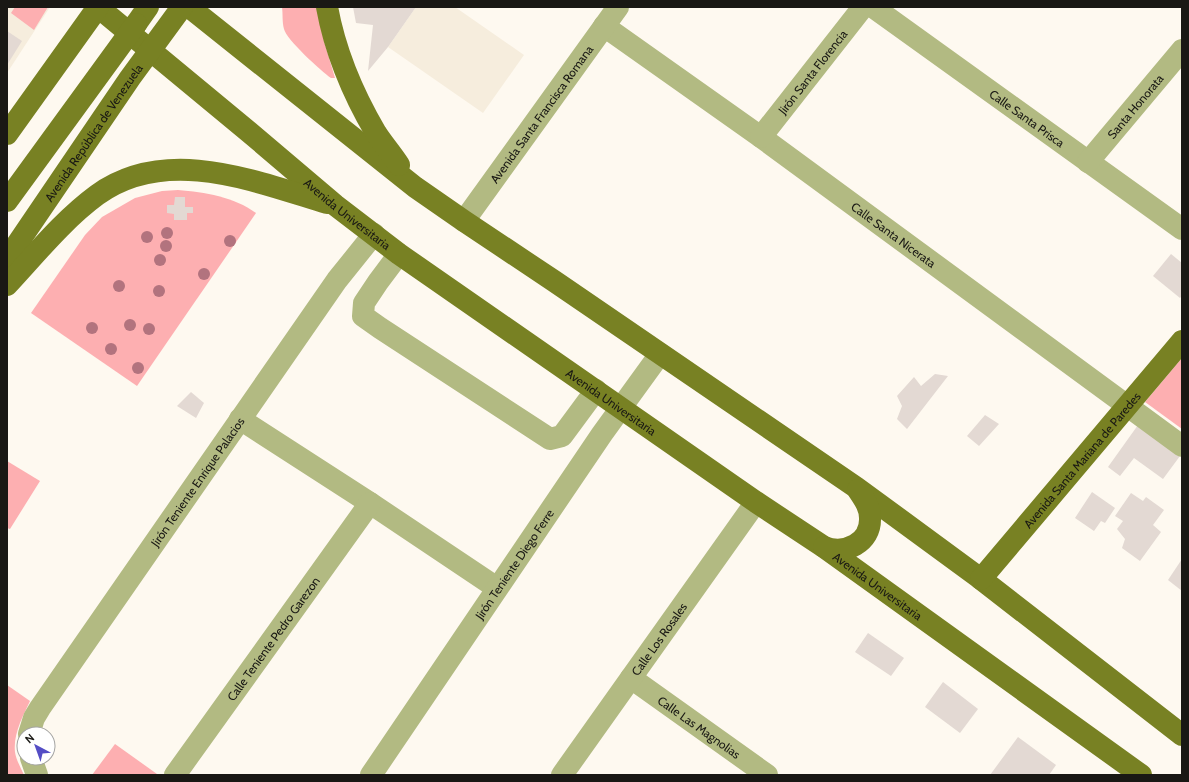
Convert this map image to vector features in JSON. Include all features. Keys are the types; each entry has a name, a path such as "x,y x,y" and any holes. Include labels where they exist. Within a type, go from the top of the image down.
{"main road":[{"name":"Avenida Universitaria","path":"98,7 335,205 399,254 756,502 824,547 1142,775"},
{"path":"7,134 98,7"},
{"path":"7,201 148,7"},
{"name":"Avenida República de Venezuela","path":"7,260 150,51 182,7"},
{"path":"189,7 415,187 857,488 981,579 1182,735"},
{"path":"327,7 330,26 350,83 377,134 415,187"},
{"path":"7,285 56,233 87,203 113,185 145,174 158,171 185,170 232,176 251,180 335,205"},
{"name":"Avenida Santa Mariana de Paredes","path":"981,579 1182,341"},
{"path":"824,547 836,551 843,550 855,545 865,536 870,525 870,513 866,502 857,488"}],"street":[{"name":"Avenida Santa Francisca Romana","path":"464,221 618,7"},
{"name":"Jirón Santa Florencia","path":"762,137 863,7"},
{"name":"Calle Santa Prisca","path":"873,7 1182,229"},
{"name":"Calle Santa Nicerata","path":"604,26 762,137 1182,446"},
{"name":"Santa Honorata","path":"1088,162 1182,50"},
{"name":"Jirón Teniente Enrique Palacios","path":"32,726 40,708 240,419 337,280 374,234"},
{"path":"399,254 364,303 363,316 380,328 550,439 562,436 596,390"},
{"name":"Jirón Teniente Diego Ferre","path":"371,775 621,408 660,354"},
{"path":"240,419 498,588"},
{"name":"Calle Los Rosales","path":"562,775 756,502"},
{"name":"Calle Teniente Pedro Garezon","path":"176,775 370,503"},
{"name":"Calle Las Magnolias","path":"631,678 767,775"}],"shaded area":[{"path":"7,7 50,7 7,73"},
{"path":"15,7 48,7 34,30 11,13"},
{"path":"282,7 318,7 324,41 335,78 331,78 304,55 286,34 283,24"},
{"path":"416,7 455,7 524,55 483,113 388,47"},
{"path":"178,190 219,196 238,203 256,213 137,386 31,313 85,235 102,217 135,198 162,191"},
{"path":"1182,358 1182,429 1145,402"},
{"path":"7,461 40,481 10,529 7,528"},
{"path":"7,685 30,701 19,726 16,726 16,766 20,766 24,775 7,775"},
{"path":"115,744 157,774 92,775"}],"building":[{"path":"353,7 416,7 388,47 368,71 373,25 356,23"},
{"path":"7,31 22,41 7,65"},
{"path":"175,197 185,197 185,207 193,207 193,213 187,213 187,220 174,220 174,214 167,213 167,205 174,205"},
{"path":"1171,254 1182,263 1182,296 1180,298 1153,276"},
{"path":"935,374 948,376 907,429 897,419 902,406 897,396 914,377 921,386"},
{"path":"191,392 204,403 196,418 177,406"},
{"path":"985,415 999,424 979,446 967,436"},
{"path":"1138,425 1180,456 1163,479 1134,458 1120,476 1108,467"},
{"path":"1092,492 1115,508 1105,523 1101,521 1094,531 1075,518"},
{"path":"1131,493 1143,501 1146,497 1164,510 1153,525 1161,532 1140,561 1122,548 1125,539 1117,529 1123,521 1115,516"},
{"path":"1182,559 1182,591 1168,580"},
{"path":"868,633 904,658 891,676 855,652"},
{"path":"943,682 978,709 960,733 925,707"},
{"path":"1018,737 1056,765 1049,775 990,775"}]}
